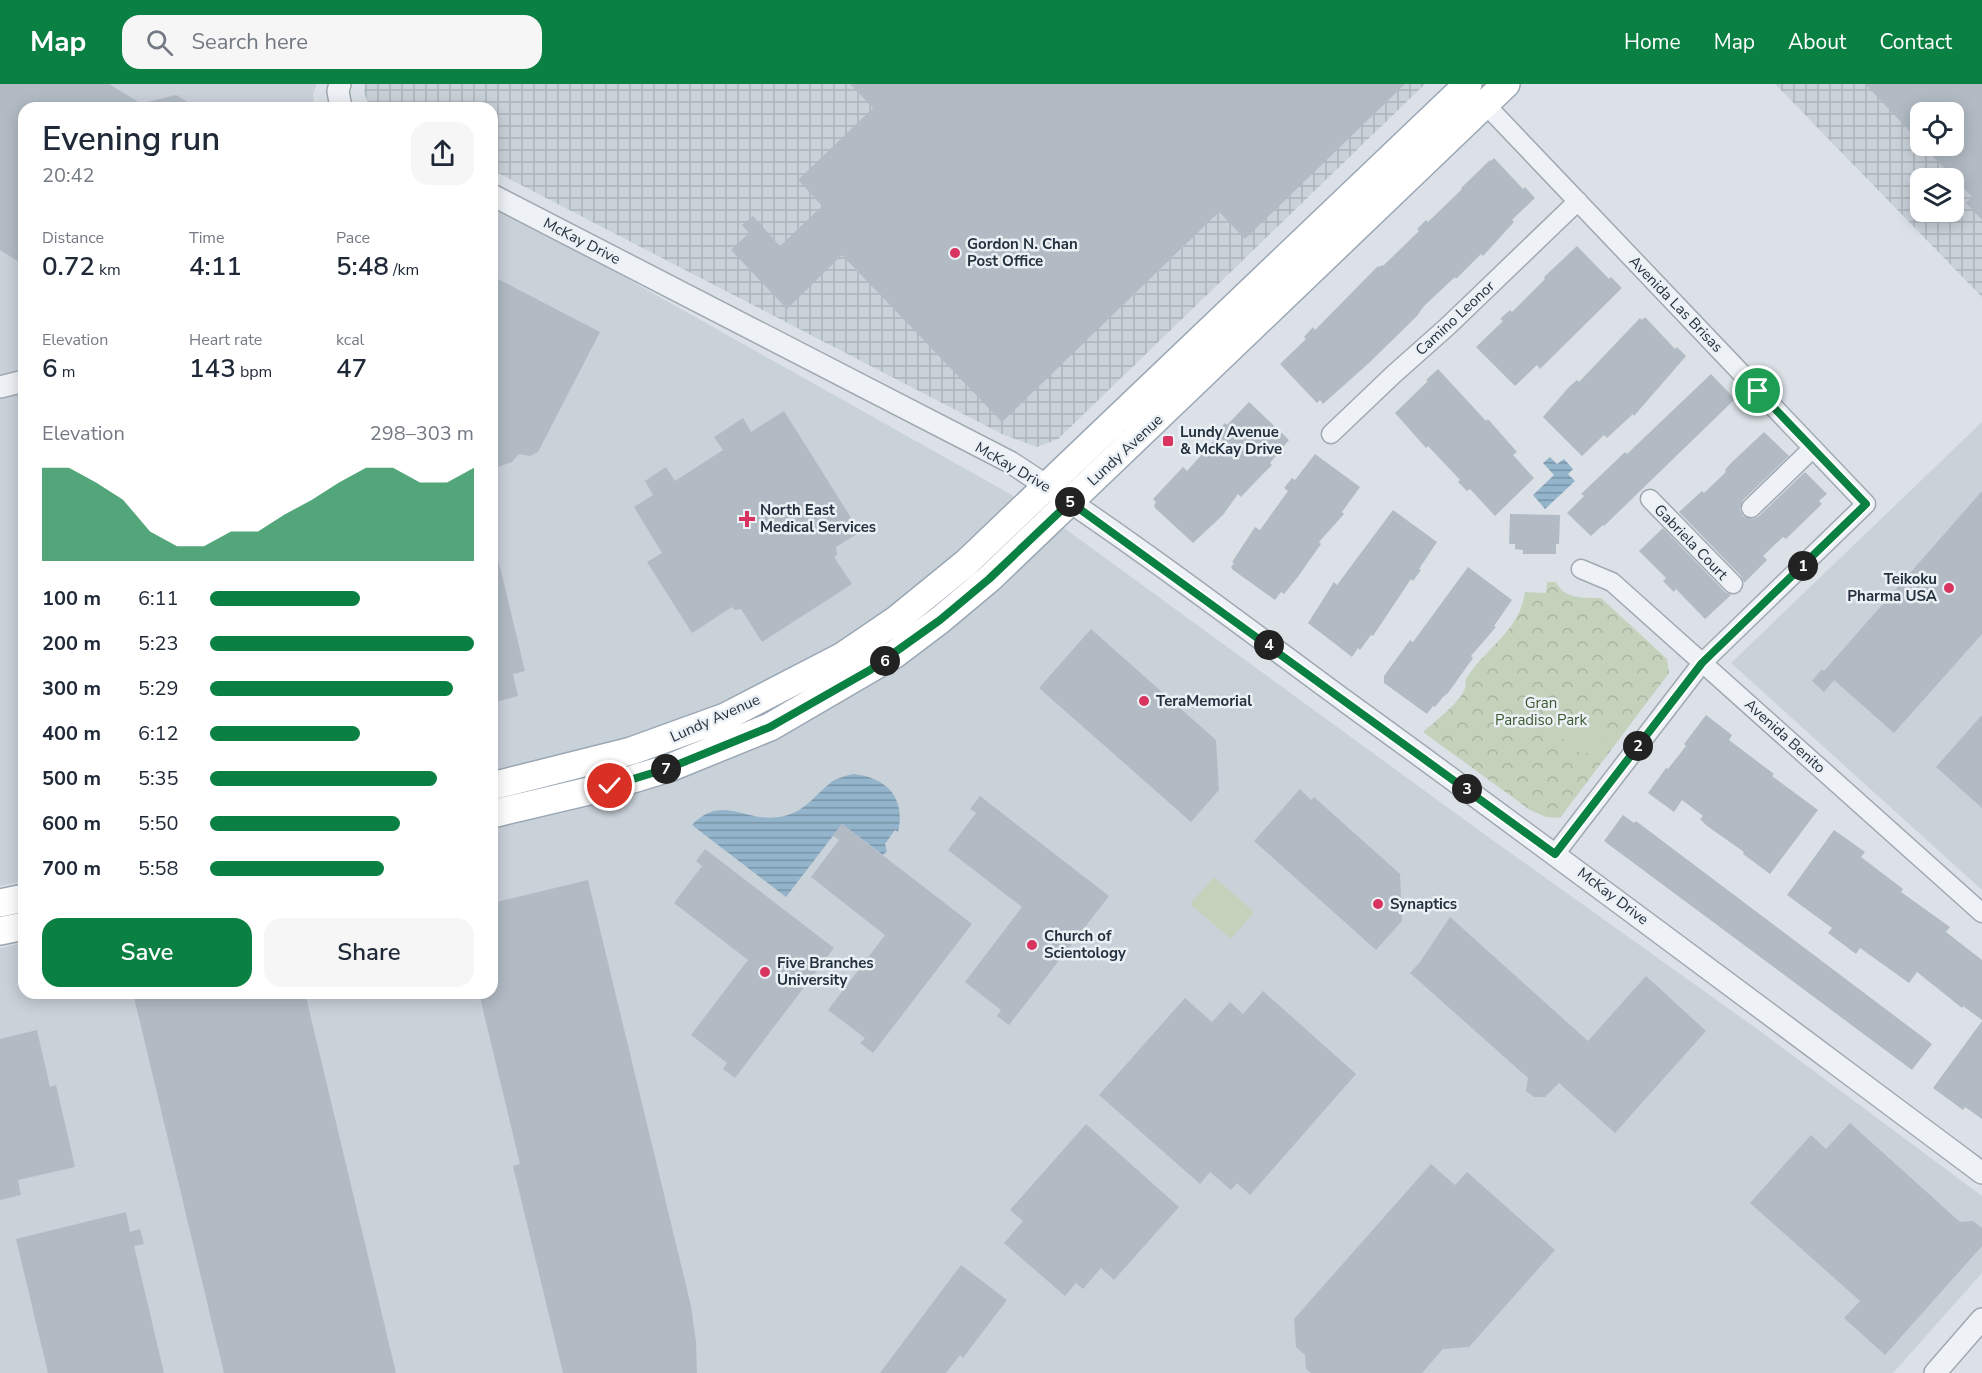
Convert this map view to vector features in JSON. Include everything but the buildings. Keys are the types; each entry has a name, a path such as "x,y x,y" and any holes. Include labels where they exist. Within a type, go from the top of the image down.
{"main road":[{"name":"Lundy Avenue","path":"498,784 631,751 725,717 843,656 896,620 951,576 1441,110 1506,84"},
{"name":"Lundy Avenue","path":"498,813 610,786 669,768 770,727 870,670 940,620 989,579 1329,254 1477,94"},
{"path":"1329,254 1335,233 1347,218 1429,139 1441,110"},
{"path":"0,903 18,899"},
{"path":"0,931 18,927"}],"street":[{"name":"Avenida Las Brisas","path":"1477,94 1866,504 1702,663"},
{"name":"McKay Drive","path":"498,198 1010,462 1047,486 1555,854 1982,1173"},
{"name":"Camino Leonor","path":"1331,434 1578,201"},
{"path":"0,387 18,382"},
{"path":"1751,508 1813,448"},
{"name":"Gabriela Court","path":"1650,499 1733,584"},
{"name":"Avenida Benito","path":"1581,569 1612,582 1982,913"},
{"path":"1555,854 1702,663"},
{"path":"1935,1373 1982,1319"}],"shaded area":[{"path":"0,84 317,84 313,94 314,102 18,102 18,882 0,886"},
{"path":"365,84 1425,84 1058,439 1037,447 1002,434 498,173 498,102 368,102 364,92"},
{"path":"1775,84 1982,84 1982,297"},
{"path":"498,212 585,255 1042,512 1484,834 1764,1034 1982,1196 1982,1273 1893,1373 0,1373 0,948 18,944 18,999 498,999"},
{"path":"1982,422 1982,890 1731,663"}],"green space":[{"name":"Gran Paradiso Park","path":"1547,582 1556,582 1569,595 1601,598 1667,659 1669,673 1560,818 1546,817 1530,810 1423,732 1447,712 1462,694 1466,679 1516,618 1525,592 1546,593"},
{"path":"1596,712 1603,722 1606,737 1596,751 1580,753 1568,746 1561,737 1581,729"},
{"path":"1214,877 1254,912 1231,939 1190,904"}],"water":[{"path":"1550,457 1557,464 1564,459 1573,469 1568,474 1575,481 1545,509 1533,495 1554,475 1543,463"},
{"path":"854,774 876,780 891,792 899,809 898,832 895,830 885,844 887,851 883,855 842,824 786,897 692,825 713,811 734,811 767,818 788,815 807,805 834,781"}],"place":[{"name":"Gordon N. Chan Post Office","path":"955,253"},
{"name":"Lundy Avenue & McKay Drive","path":"1168,441"},
{"name":"North East Medical Services","path":"747,519"},
{"name":"Teikoku Pharma USA","path":"1949,588"},
{"name":"TeraMemorial","path":"1144,701"},
{"name":"Synaptics","path":"1378,904"},
{"name":"Church of Scientology","path":"1032,945"},
{"name":"Five Branches University","path":"765,972"}],"route":[{"path":"610,786 669,768 770,727 870,670 940,620 989,579 1070,502 1555,854 1702,663 1866,504 1758,391"}]}
